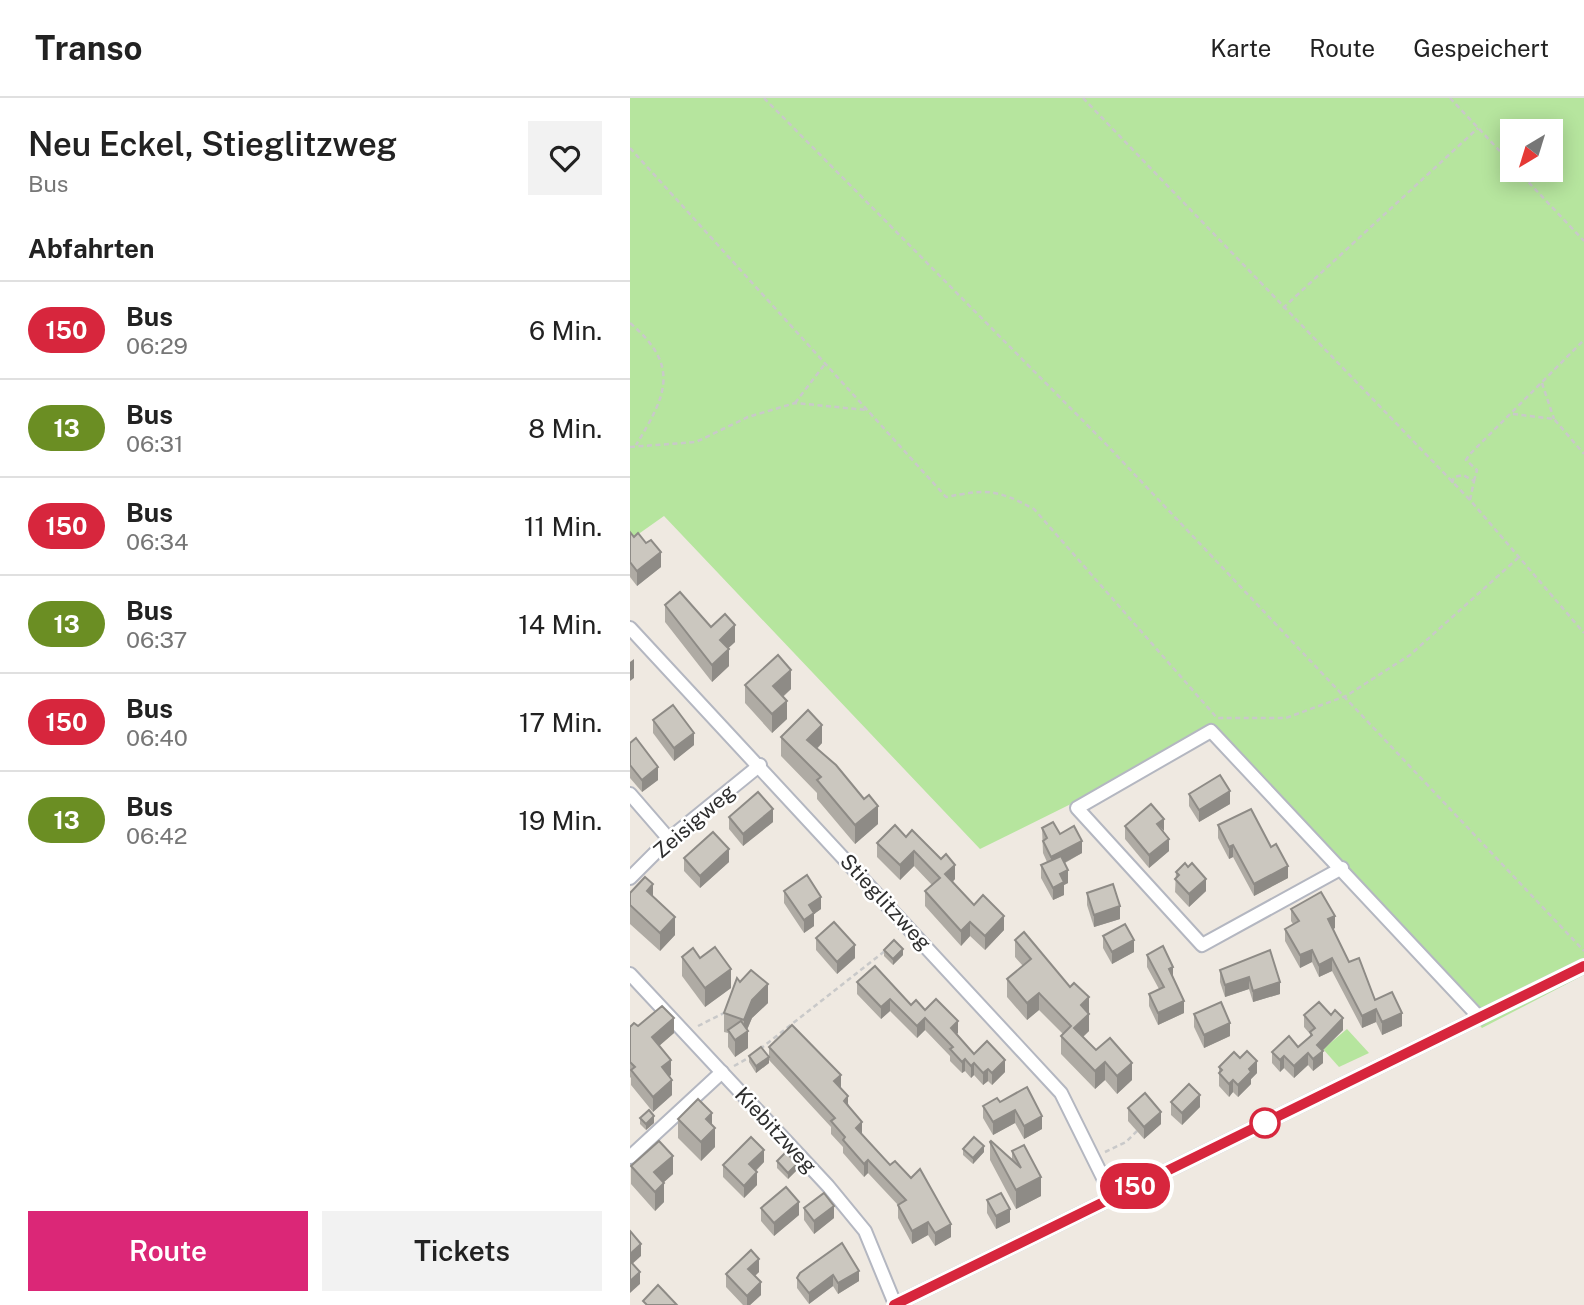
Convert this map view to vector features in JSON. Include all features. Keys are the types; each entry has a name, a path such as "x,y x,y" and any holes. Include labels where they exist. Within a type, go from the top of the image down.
{"street":[{"name":"Stieglitzweg","path":"630,628 760,765 1061,1093 1112,1198"},
{"path":"1342,868 1202,945 1077,808 1211,731 1342,868 1480,1017"},
{"name":"Zeisigweg","path":"630,878 669,839 760,765"},
{"path":"630,794 669,839"},
{"path":"895,1305 1584,966"},
{"name":"Kiebitzweg","path":"630,974 828,1186 865,1231 895,1305"},
{"path":"630,1157 722,1072"}],"path":[{"path":"764,98 1104,442 1584,951"},
{"path":"1083,98 1470,500 1584,634"},
{"path":"1450,98 1500,151"},
{"path":"1283,308 1478,128"},
{"path":"630,148 946,497 979,491 1004,493 1034,509 1217,718 1286,718 1346,696 1410,655 1518,558"},
{"path":"1528,182 1584,242"},
{"path":"630,323 647,337 666,373 659,408 636,446"},
{"path":"1470,500 1477,470 1466,460 1469,454 1496,425 1513,414 1584,340"},
{"path":"795,403 825,364"},
{"path":"1542,382 1554,419 1584,454"},
{"path":"630,447 696,442 748,417 795,403 867,410"},
{"path":"1513,414 1554,419"},
{"path":"1452,483 1454,477 1463,475 1474,481"},
{"path":"722,1072 748,1058 887,950"},
{"path":"686,1034 723,1011 732,1012"},
{"path":"1093,1158 1126,1142 1137,1131"}],"green space":[{"path":"630,98 1584,98 1584,975 1482,1028 1212,734 980,849 664,516 630,540"},
{"path":"1347,1029 1369,1053 1339,1067 1323,1049"}],"building":[{"path":"630,532 634,537 638,533 646,543 651,540 661,552 637,571 630,562"},
{"path":"680,592 711,627 725,614 735,625 720,640 729,649 712,665 665,605"},
{"path":"778,655 791,670 773,686 787,701 772,714 745,685"},
{"path":"673,705 694,733 674,748 653,720"},
{"path":"808,710 822,725 807,740 836,765 864,799 869,795 878,806 855,825 817,780 821,777 781,737"},
{"path":"636,738 658,767 642,780 630,765 630,743"},
{"path":"1220,775 1230,791 1199,810 1189,794"},
{"path":"758,792 773,809 743,834 729,817"},
{"path":"1151,804 1164,819 1157,824 1169,839 1149,855 1125,826"},
{"path":"1251,809 1271,847 1276,844 1288,866 1254,884 1233,845 1229,847 1218,825"},
{"path":"1053,822 1060,834 1074,826 1082,841 1051,857 1043,841 1047,838 1042,828"},
{"path":"895,825 906,837 912,830 941,859 946,854 955,865 945,874 974,905 983,895 1004,916 985,936 970,922 961,931 925,891 940,878 914,851 900,865 877,843"},
{"path":"713,832 729,849 700,876 684,858"},
{"path":"1061,856 1068,870 1060,874 1064,882 1053,888 1041,865"},
{"path":"1185,863 1188,867 1192,863 1206,879 1189,894 1175,879 1179,875 1176,872"},
{"path":"807,875 821,897 809,905 814,913 804,920 784,891"},
{"path":"645,877 653,884 647,891 675,917 660,933 630,905 630,893"},
{"path":"1113,884 1120,906 1094,915 1087,893"},
{"path":"1321,892 1335,916 1328,919 1349,962 1359,958 1375,1000 1392,992 1402,1013 1382,1022 1376,1009 1362,1016 1332,958 1319,965 1312,950 1300,955 1285,929 1299,921 1291,909"},
{"path":"834,922 855,945 837,962 816,938"},
{"path":"1125,924 1134,940 1112,952 1103,936"},
{"path":"1024,932 1070,987 1074,983 1089,997 1081,1005 1089,1014 1074,1028 1096,1050 1110,1038 1132,1063 1117,1076 1105,1062 1095,1071 1061,1036 1071,1026 1039,993 1027,1003 1007,979 1031,959 1015,940"},
{"path":"894,940 903,949 893,959 884,950"},
{"path":"1163,946 1173,967 1169,969 1184,1001 1158,1013 1149,994 1164,987 1147,955"},
{"path":"715,947 731,969 705,988 682,957 693,948 700,958"},
{"path":"1270,950 1280,982 1253,991 1249,977 1225,985 1220,970"},
{"path":"875,966 911,1005 916,1000 925,1010 936,999 958,1021 951,1028 974,1054 987,1041 1005,1060 992,1073 988,1069 983,1073 974,1063 971,1066 965,1059 962,1062 950,1049 953,1047 925,1018 917,1026 890,999 881,1007 857,982"},
{"path":"751,970 768,984 752,1000 744,1020 724,1013 737,978 740,982"},
{"path":"1221,1002 1230,1023 1204,1035 1194,1014"},
{"path":"1319,1002 1331,1015 1335,1010 1343,1018 1317,1045 1323,1051 1313,1059 1308,1053 1294,1066 1284,1056 1280,1060 1272,1052 1289,1036 1298,1047 1312,1035 1310,1032 1315,1028 1304,1015"},
{"path":"662,1006 674,1018 652,1037 671,1060 662,1067 672,1080 653,1097 631,1070 635,1067 630,1062 630,1027 634,1023 638,1026"},
{"path":"741,1021 748,1031 735,1040 728,1030"},
{"path":"792,1025 841,1075 834,1081 848,1096 844,1101 862,1122 856,1128 890,1165 895,1161 911,1178 920,1169 951,1224 935,1233 928,1222 912,1231 898,1205 906,1200 868,1160 864,1164 831,1121 835,1118 769,1047"},
{"path":"761,1047 769,1057 756,1066 749,1056"},
{"path":"1247,1051 1257,1061 1249,1069 1251,1072 1238,1085 1233,1080 1229,1084 1219,1073 1222,1070 1219,1067 1234,1052 1240,1058"},
{"path":"1189,1084 1200,1095 1182,1113 1171,1102"},
{"path":"1027,1087 1042,1116 1024,1126 1015,1110 993,1122 983,1106 997,1098 1000,1102"},
{"path":"1145,1093 1161,1112 1144,1127 1128,1108"},
{"path":"698,1099 712,1113 706,1119 715,1128 701,1142 678,1119"},
{"path":"649,1110 654,1116 646,1124 640,1118"},
{"path":"751,1137 764,1150 749,1164 757,1172 744,1186 723,1165"},
{"path":"974,1137 984,1146 973,1158 963,1149"},
{"path":"659,1141 673,1156 654,1172 664,1183 655,1192 631,1166"},
{"path":"991,1141 1021,1168 1012,1151 1024,1145 1041,1177 1016,1190"},
{"path":"786,1152 797,1164 788,1173 777,1161"},
{"path":"786,1187 799,1202 774,1223 761,1208"},
{"path":"824,1193 834,1206 814,1221 804,1208"},
{"path":"1001,1193 1010,1209 996,1216 987,1200"},
{"path":"630,1231 641,1244 630,1254"},
{"path":"842,1243 859,1271 838,1283 833,1275 809,1293 797,1278 800,1273"},
{"path":"751,1250 759,1259 748,1269 761,1282 747,1296 726,1274"},
{"path":"630,1261 640,1272 630,1281"},
{"path":"658,1285 677,1305 647,1305 643,1301"}],"bus line":[{"name":"150","path":"894,1305 1584,966"}]}
